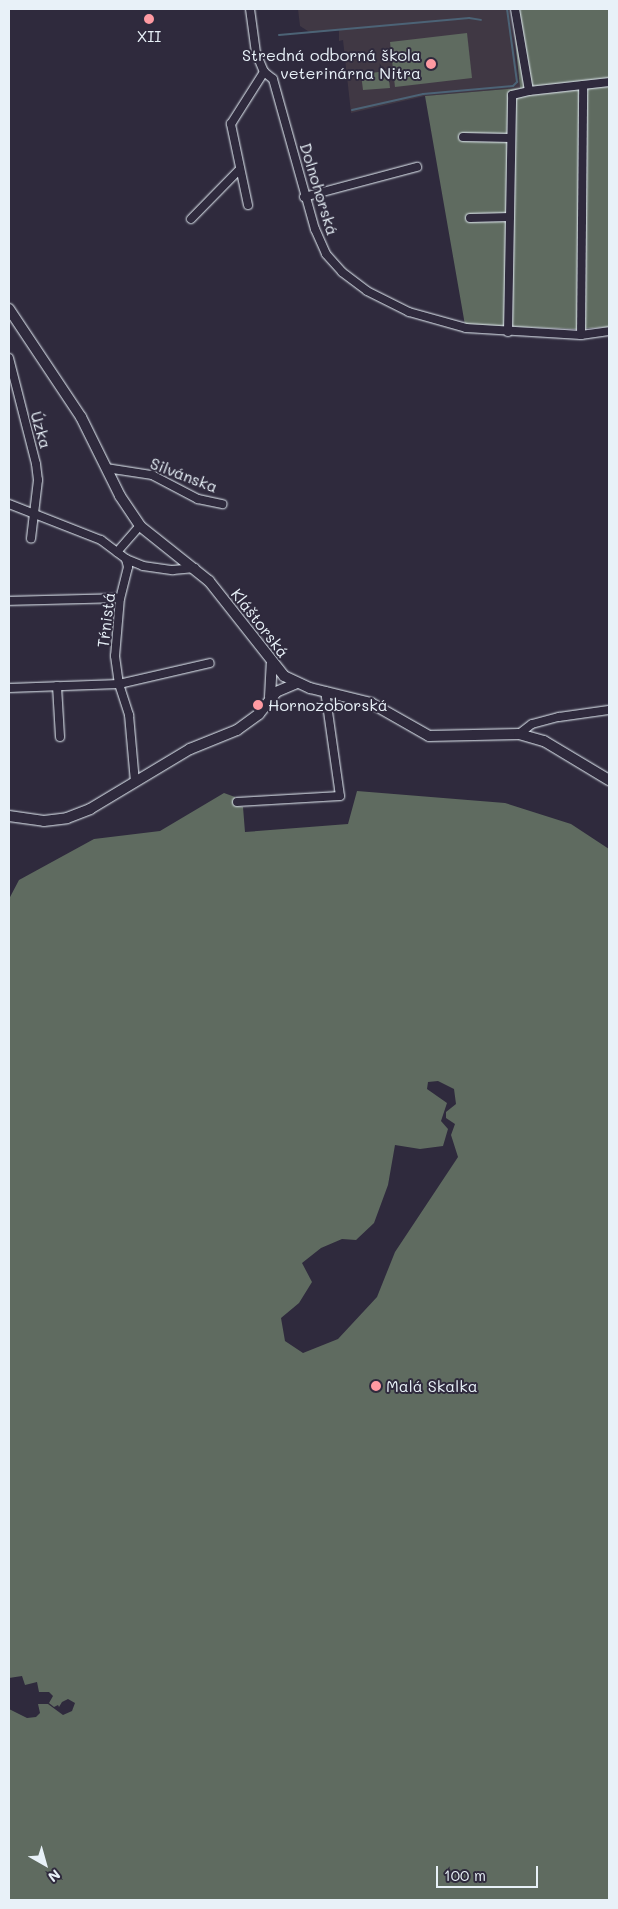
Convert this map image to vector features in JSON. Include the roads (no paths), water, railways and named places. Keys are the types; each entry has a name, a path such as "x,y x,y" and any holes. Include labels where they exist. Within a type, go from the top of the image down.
{"street":[{"name":"Dolnohorská","path":"250,9 256,52 264,72 273,79 304,197 326,254 367,291 409,312 466,328 581,335 609,331"},
{"path":"515,9 529,91"},
{"path":"248,205 231,124 264,72"},
{"path":"508,332 512,95 529,91 609,82"},
{"path":"581,335 583,85"},
{"path":"463,137 511,138"},
{"path":"304,197 417,167"},
{"path":"191,219 240,170"},
{"path":"470,218 510,217"},
{"name":"Kláštorská","path":"9,308 73,404 106,468 140,526 195,568 272,664 297,684 370,702 429,736 519,734 555,745 609,780"},
{"name":"Úzka","path":"9,358 36,464 38,480 30,539"},
{"name":"Silvánska","path":"106,468 152,475 198,499 222,504"},
{"path":"9,504 33,511 101,540 126,559 143,566 173,570 195,568"},
{"path":"117,552 140,526"},
{"name":"Tŕnistá","path":"126,559 128,568 120,598 115,656 119,684 129,715 135,782"},
{"path":"9,600 120,598"},
{"path":"9,688 119,684 210,663"},
{"path":"270,697 272,664"},
{"path":"9,816 44,821 67,818 90,809 190,750 237,730 259,714 270,697 282,688 297,684"},
{"path":"58,686 60,737"},
{"path":"237,802 340,796 326,691"},
{"path":"519,734 532,724 559,717 609,710"}],"waterway":[{"path":"352,110 423,94 513,86 517,82 507,9"},
{"path":"279,35 469,18 481,20"}],"place":[{"name":"XII","path":"149,19"},
{"name":"Stredná odborná škola veterinárna Nitra","path":"431,64"},
{"name":"Hornozoborská","path":"258,705"},
{"name":"Malá Skalka","path":"376,1386"}]}
